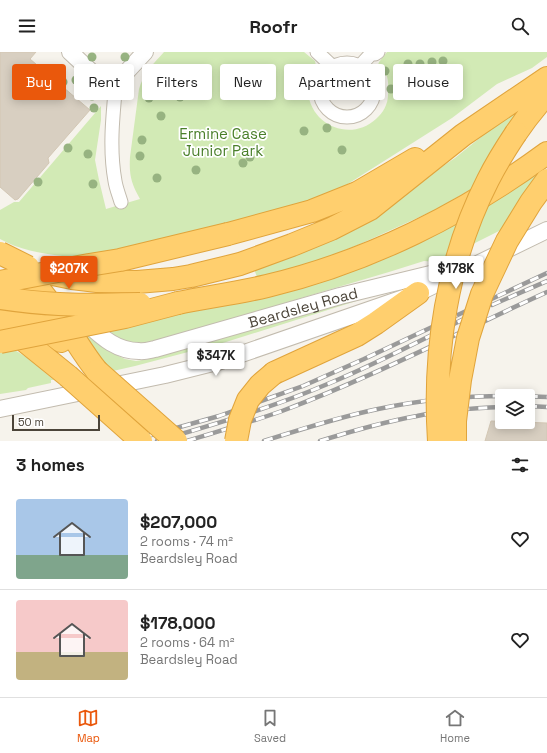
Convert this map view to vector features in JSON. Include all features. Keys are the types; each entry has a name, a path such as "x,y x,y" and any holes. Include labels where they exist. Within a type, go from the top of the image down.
{"highway":[{"path":"8,257 34,270 72,278 96,281 137,282 173,279 240,264 292,246 331,229 370,209 463,135 547,78"},
{"path":"439,441 439,350 445,312 456,262 465,232 488,180 516,133 547,93"},
{"path":"0,282 120,260 228,234 312,211 357,193 410,162 463,135"},
{"path":"0,342 125,317 178,302 267,286 346,262 438,222 486,194 526,168 547,152"},
{"path":"455,441 455,421 460,380 468,338 482,294 507,241 531,202 547,180"},
{"path":"8,257 29,276 44,295 97,371"},
{"path":"236,441 240,420 248,400 260,385 274,373 357,335 418,293"},
{"path":"0,297 26,302 73,305 178,302"},
{"path":"0,297 44,328 97,371 176,441"},
{"path":"0,321 68,376 142,441"},
{"path":"0,335 22,346 68,376"}],"street":[{"path":"70,52 83,64"},
{"path":"134,64 145,52"},
{"path":"317,52 330,64"},
{"path":"362,64 373,53"},
{"path":"340,64 354,64"},
{"path":"115,100 112,161 115,182 121,202"},
{"path":"323,100 332,111 342,116 357,115 369,106 372,100"},
{"name":"Beardsley Road","path":"0,409 165,375 221,361 418,293 547,230"},
{"name":"Beardsley Road","path":"8,257 109,342 118,347 139,351 155,349 340,296 482,262"}],"green space":[{"name":"Ermine Case Junior Park","path":"164,52 304,52 315,61 316,64 284,64 284,100 310,100 316,114 324,122 344,130 366,126 379,117 385,108 388,98 388,79 385,73 385,64 378,64 387,52 547,52 547,57 532,68 497,84 452,118 343,187 218,241 73,257 45,254 17,247 0,239 0,210 14,202 19,202 101,106 101,120 95,160 106,209 140,199 131,179 130,157 139,89 142,82 142,100 212,100 212,64 154,64"},
{"path":"512,112 517,118 483,167 470,190 435,210 358,245 315,262 257,277 254,269 401,194 455,158"},
{"path":"540,167 544,172 503,229 437,262 424,261 148,344 124,342 110,334 118,324 247,299"},
{"path":"388,291 226,342 113,371 94,354 58,307 110,352 125,359 136,361 149,359 305,312"},
{"path":"0,341 26,357 54,380 51,380 51,383 28,388 26,390 0,394"}],"building":[{"path":"0,52 36,52 30,59 36,64 12,64 12,100 66,100 66,90 74,96 74,100 78,100 90,110 48,158 49,163 18,199 15,200 0,187"},
{"path":"491,421 495,421 495,429 535,429 535,423 547,423 547,441 485,441"}],"railway":[{"path":"130,441 219,416 303,386 547,273"},
{"path":"492,305 547,281"},
{"path":"187,441 270,415 316,398 383,369 547,292"},
{"path":"157,441 245,415 309,392 366,367 472,315"},
{"path":"264,441 349,416 399,405 462,397 547,397"},
{"path":"535,406 547,407"},
{"path":"320,441 356,430 405,418 460,410 495,407"}]}
